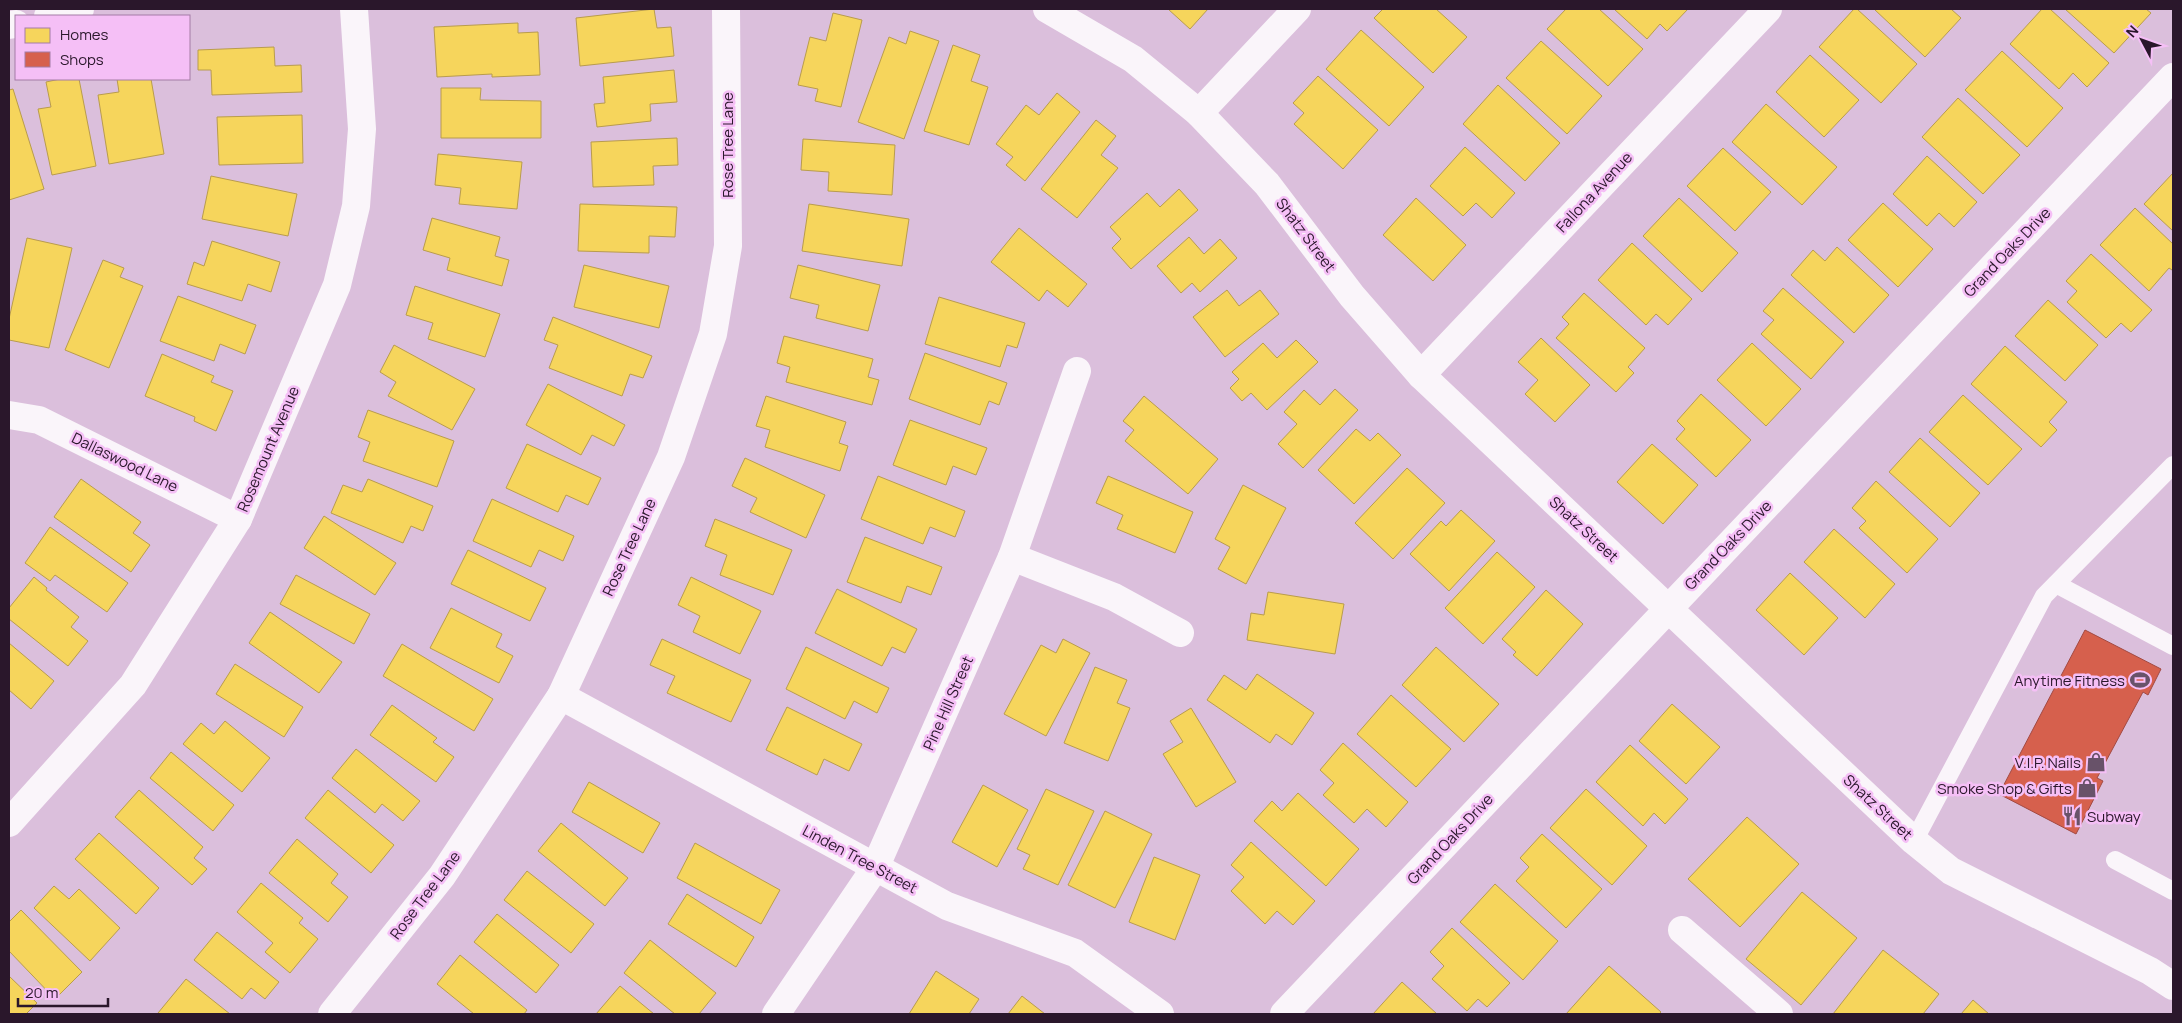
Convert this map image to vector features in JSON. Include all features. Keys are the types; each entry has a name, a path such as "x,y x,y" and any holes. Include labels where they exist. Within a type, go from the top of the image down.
{"street":[{"path":"53,15 80,9"},
{"name":"Rosemount Avenue","path":"9,823 133,685 238,519 337,285 356,206 362,129 354,9"},
{"name":"Rose Tree Lane","path":"332,1014 442,876 561,696 671,458 713,334 728,246 726,9"},
{"name":"Shatz Street","path":"1047,9 1132,59 1198,113 1266,184 1352,296 1421,375 1914,841 1951,871 2150,971 2173,986"},
{"path":"1198,113 1297,9"},
{"name":"Fallona Avenue","path":"1421,375 1768,9"},
{"name":"Grand Oaks Drive","path":"1284,1014 2173,77"},
{"name":"Pine Hill Street","path":"776,1014 875,868 1012,558 1077,371"},
{"name":"Dallaswood Lane","path":"9,415 39,420 238,519"},
{"path":"1012,558 1114,597 1180,633"},
{"name":"Linden Tree Street","path":"561,696 947,906 1075,953 1160,1014"},
{"path":"1682,930 1779,1014"}],"lane":[{"path":"1914,841 2044,596 2173,465"},
{"path":"2056,584 2173,646"},
{"path":"2115,860 2173,892"}],"building: Homes":[{"path":"654,9 657,28 671,27 674,56 580,66 576,18"},
{"path":"1168,9 1208,9 1190,29"},
{"path":"1383,9 1436,9 1467,37 1433,73 1374,18"},
{"path":"1566,9 1599,9 1643,49 1608,86 1547,29"},
{"path":"1614,9 1688,9 1667,31 1660,24 1647,39"},
{"path":"1854,9 1857,9 1917,64 1881,103 1819,47"},
{"path":"1874,9 1951,9 1961,18 1925,57"},
{"path":"2042,9 2050,9 2109,63 2087,87 2073,73 2059,89 2010,44"},
{"path":"2065,9 2146,9 2151,13 2114,53"},
{"path":"833,13 862,20 841,107 815,101 818,89 798,85 810,37 826,41"},
{"path":"518,23 518,33 538,32 540,75 492,77 492,74 437,77 434,27"},
{"path":"1361,30 1424,87 1389,126 1326,69"},
{"path":"910,31 939,41 904,139 858,122 889,37 906,44"},
{"path":"1541,41 1602,96 1567,134 1506,78"},
{"path":"953,45 980,55 971,81 988,87 969,145 924,131"},
{"path":"274,47 275,66 301,65 302,92 212,95 211,70 198,70 198,50"},
{"path":"2002,51 2063,108 2027,147 1965,90"},
{"path":"1810,55 1859,100 1824,137 1776,92"},
{"path":"674,70 677,102 650,104 651,121 597,127 594,104 605,103 603,77"},
{"path":"1318,76 1378,130 1343,169 1294,124 1304,113 1293,103"},
{"path":"79,80 96,166 52,175 38,109 51,107 46,82"},
{"path":"117,80 151,80 164,154 109,164 98,95 119,92"},
{"path":"1498,85 1560,143 1525,181 1463,124"},
{"path":"441,88 481,88 480,100 541,101 541,138 441,138"},
{"path":"13,89 44,189 9,200 9,90"},
{"path":"1057,93 1080,112 1025,181 1006,165 1013,157 996,144 1026,105 1039,115"},
{"path":"1958,98 2020,155 1983,194 1922,137"},
{"path":"1766,104 1837,167 1802,205 1732,142"},
{"path":"302,115 303,163 219,165 217,117"},
{"path":"1096,120 1116,136 1101,155 1118,168 1077,218 1041,189"},
{"path":"677,138 678,165 653,166 654,185 593,187 591,142"},
{"path":"803,139 895,145 892,195 828,191 829,172 801,170"},
{"path":"1465,147 1515,193 1492,218 1476,203 1463,216 1430,186"},
{"path":"1723,148 1771,192 1735,231 1687,186"},
{"path":"438,154 522,162 517,209 459,204 461,188 435,185"},
{"path":"1927,156 1977,202 1954,227 1939,213 1927,226 1893,194"},
{"path":"2173,173 2173,231 2144,204"},
{"path":"211,176 297,194 288,236 202,219"},
{"path":"1179,189 1198,210 1131,269 1112,248 1121,239 1110,227 1147,193 1160,207"},
{"path":"1416,198 1466,245 1433,281 1383,235"},
{"path":"1679,198 1738,253 1702,292 1643,236"},
{"path":"1883,203 1933,249 1898,287 1848,240"},
{"path":"580,204 677,207 675,237 649,236 649,253 578,251"},
{"path":"809,204 909,219 902,266 802,251"},
{"path":"2135,208 2173,244 2173,269 2169,268 2149,291 2100,245"},
{"path":"432,218 500,237 495,256 509,260 502,286 447,270 450,258 423,250"},
{"path":"1019,228 1087,284 1068,307 1047,290 1039,301 991,262"},
{"path":"1189,237 1204,254 1220,239 1237,258 1200,292 1192,283 1181,293 1157,266"},
{"path":"27,238 72,248 49,348 9,340 9,319"},
{"path":"212,241 280,262 271,292 248,284 242,301 187,284 194,262 204,266"},
{"path":"1632,243 1692,299 1668,325 1656,314 1646,325 1598,280"},
{"path":"1837,247 1889,295 1854,333 1791,275 1813,250 1825,261"},
{"path":"2091,254 2152,310 2131,332 2121,323 2106,338 2067,302 2077,291 2066,281"},
{"path":"103,260 124,268 120,277 143,286 109,368 65,350"},
{"path":"584,265 669,286 659,328 574,307"},
{"path":"798,265 880,285 868,331 816,318 819,305 790,298"},
{"path":"415,286 500,314 485,357 428,339 433,323 406,315"},
{"path":"1783,288 1844,342 1811,379 1761,334 1774,320 1763,311"},
{"path":"1227,290 1239,306 1260,290 1279,314 1225,357 1193,317"},
{"path":"1584,293 1645,348 1628,367 1634,373 1616,392 1556,338 1569,324 1562,317"},
{"path":"178,296 256,325 245,354 220,344 214,361 160,341"},
{"path":"939,297 1025,323 1017,348 1007,345 1000,367 925,344"},
{"path":"2048,300 2098,345 2065,381 2015,336"},
{"path":"553,317 652,356 643,378 630,374 622,396 549,368 558,345 544,340"},
{"path":"784,336 873,359 868,377 879,380 872,405 786,382 790,367 777,363"},
{"path":"1541,338 1590,385 1555,422 1525,394 1538,380 1518,362"},
{"path":"1296,340 1318,362 1267,410 1251,393 1242,401 1230,388 1239,379 1232,372 1263,343 1277,358"},
{"path":"1752,343 1801,389 1766,426 1717,380"},
{"path":"394,345 475,389 452,430 388,396 396,382 380,372"},
{"path":"2005,346 2067,402 2049,422 2057,430 2041,447 1971,384"},
{"path":"925,353 1007,383 999,405 989,401 980,425 909,399"},
{"path":"162,354 214,376 211,382 233,391 216,431 194,421 195,417 145,396"},
{"path":"548,384 625,425 614,446 592,435 581,455 526,425"},
{"path":"1335,389 1358,410 1303,468 1278,444 1297,424 1284,412 1304,390 1320,405"},
{"path":"1701,394 1751,440 1716,477 1676,439 1685,429 1677,421"},
{"path":"1963,395 2022,449 1988,485 1929,432"},
{"path":"766,396 846,422 839,443 848,446 840,471 765,447 770,430 756,426"},
{"path":"1144,396 1218,459 1188,494 1125,441 1134,430 1123,421"},
{"path":"368,410 454,441 437,487 363,461 370,442 358,437"},
{"path":"910,420 987,448 976,475 953,466 946,485 893,465"},
{"path":"1356,429 1370,441 1378,433 1401,455 1354,504 1318,470"},
{"path":"1920,438 1980,493 1950,527 1889,472"},
{"path":"527,444 601,478 588,505 566,495 558,512 506,488"},
{"path":"1652,444 1698,485 1663,524 1617,482"},
{"path":"745,458 825,495 806,538 750,512 757,498 732,486"},
{"path":"1407,468 1445,503 1393,559 1355,523"},
{"path":"878,476 965,511 955,537 930,527 923,544 861,519"},
{"path":"1108,476 1193,512 1175,553 1117,529 1123,515 1096,503"},
{"path":"81,479 141,522 133,533 150,545 131,572 54,517"},
{"path":"368,479 433,506 423,531 411,526 403,543 331,513 343,485 362,492"},
{"path":"1876,481 1938,539 1907,573 1859,528 1866,521 1852,508"},
{"path":"1243,485 1286,508 1246,584 1218,569 1230,547 1215,539"},
{"path":"492,499 574,536 563,561 539,550 531,567 473,541"},
{"path":"1461,510 1495,541 1449,591 1410,554 1441,521 1446,526"},
{"path":"324,516 396,563 375,595 304,548"},
{"path":"715,519 792,550 773,595 720,575 727,555 705,546"},
{"path":"50,527 128,583 107,612 55,575 50,581 25,563"},
{"path":"1834,529 1895,584 1865,618 1804,562"},
{"path":"865,537 942,567 931,595 907,586 901,603 847,582"},
{"path":"468,550 546,588 530,621 451,584"},
{"path":"1497,552 1535,587 1483,644 1445,608"},
{"path":"1790,573 1838,618 1804,655 1756,610"},
{"path":"296,575 370,614 354,644 280,604"},
{"path":"34,577 47,588 46,590 79,617 71,627 88,641 68,666 9,619 9,608"},
{"path":"691,577 761,611 740,654 693,632 700,616 678,605"},
{"path":"837,589 917,629 905,653 892,647 882,666 815,633"},
{"path":"1546,590 1583,624 1537,676 1513,655 1516,652 1502,639"},
{"path":"1268,592 1344,604 1335,654 1247,640 1251,613 1264,615"},
{"path":"451,608 502,634 496,647 513,656 499,683 430,648"},
{"path":"270,612 342,662 319,693 249,643"},
{"path":"662,639 751,680 731,722 667,693 675,676 650,665"},
{"path":"1063,639 1090,653 1046,736 1004,714 1041,645 1056,653"},
{"path":"9,643 54,681 31,709 9,690"},
{"path":"402,644 493,699 474,731 383,676"},
{"path":"806,647 889,688 877,713 854,701 845,719 786,689"},
{"path":"1436,647 1499,704 1464,742 1402,685"},
{"path":"235,664 303,707 284,737 216,694"},
{"path":"1095,667 1127,680 1117,703 1130,708 1108,761 1064,743"},
{"path":"1257,674 1314,713 1292,745 1276,734 1270,743 1207,700 1224,675 1246,690"},
{"path":"1391,695 1451,749 1416,787 1357,734"},
{"path":"1672,704 1720,747 1686,784 1639,741"},
{"path":"392,705 437,738 433,742 454,757 436,782 370,735"},
{"path":"787,707 862,744 849,771 824,759 817,775 766,750"},
{"path":"1191,708 1236,782 1196,807 1163,754 1183,742 1170,721"},
{"path":"225,721 270,758 242,792 183,744 201,723 214,734"},
{"path":"1343,743 1408,802 1386,827 1367,809 1354,823 1323,795 1334,783 1320,770"},
{"path":"1630,745 1688,799 1665,824 1654,813 1643,826 1596,782"},
{"path":"356,749 420,801 403,821 382,804 375,813 332,778"},
{"path":"171,752 234,805 213,831 150,778"},
{"path":"589,782 660,823 643,853 572,812"},
{"path":"983,785 1028,810 997,867 952,842"},
{"path":"1046,789 1094,811 1058,885 1023,869 1030,855 1017,849"},
{"path":"1586,789 1647,846 1612,885 1550,828"},
{"path":"139,790 203,847 194,858 207,869 192,885 115,817"},
{"path":"328,790 394,845 371,873 305,818"},
{"path":"1298,793 1359,849 1326,886 1254,821 1272,801 1282,811"},
{"path":"1105,811 1152,834 1115,908 1068,885"},
{"path":"1747,817 1799,864 1740,927 1688,879"},
{"path":"561,823 628,878 605,906 538,851"},
{"path":"99,833 159,888 136,914 75,859"},
{"path":"1542,834 1602,889 1566,928 1516,881 1529,867 1520,858"},
{"path":"297,839 338,874 331,883 348,897 328,922 269,873"},
{"path":"1251,842 1315,901 1293,925 1277,911 1265,924 1231,891 1244,877 1231,865"},
{"path":"695,843 780,890 761,924 677,878"},
{"path":"1154,857 1200,875 1175,940 1129,922"},
{"path":"527,871 594,924 571,953 504,900"},
{"path":"261,883 303,918 299,923 318,939 290,973 265,952 273,943 237,912"},
{"path":"1495,884 1558,941 1523,980 1460,922"},
{"path":"54,886 69,899 79,889 120,928 90,961 34,908"},
{"path":"1802,892 1857,938 1801,1005 1746,959"},
{"path":"687,894 754,937 736,967 668,924"},
{"path":"21,910 82,972 55,999 9,951 9,922"},
{"path":"497,914 559,965 536,993 474,942"},
{"path":"1452,928 1510,983 1487,1007 1478,999 1467,1011 1432,979 1444,966 1430,952"},
{"path":"217,932 279,982 265,999 251,988 242,999 194,960"},
{"path":"650,940 716,993 699,1014 675,1014 624,973"},
{"path":"1883,950 1939,994 1923,1014 1833,1014"},
{"path":"460,955 527,1010 524,1014 474,1014 437,984"},
{"path":"1609,966 1661,1012 1659,1014 1566,1014"},
{"path":"936,971 979,999 969,1014 909,1014"},
{"path":"9,976 37,1003 26,1014 9,1014"},
{"path":"186,979 230,1014 158,1013"},
{"path":"1402,982 1437,1014 1373,1014"},
{"path":"620,986 654,1014 596,1014"},
{"path":"1022,996 1045,1014 1008,1014"},
{"path":"1973,1000 1989,1014 1961,1014"}],"building: Shops":[{"path":"2085,630 2161,669 2148,695 2143,692 2097,778 2103,781 2076,834 1999,794"}],"place":[{"name":"Anytime Fitness","path":"2140,680"},
{"name":"V.I.P. Nails","path":"2096,762"},
{"name":"Smoke Shop & Gifts","path":"2087,788"},
{"name":"Subway","path":"2072,816"}]}
